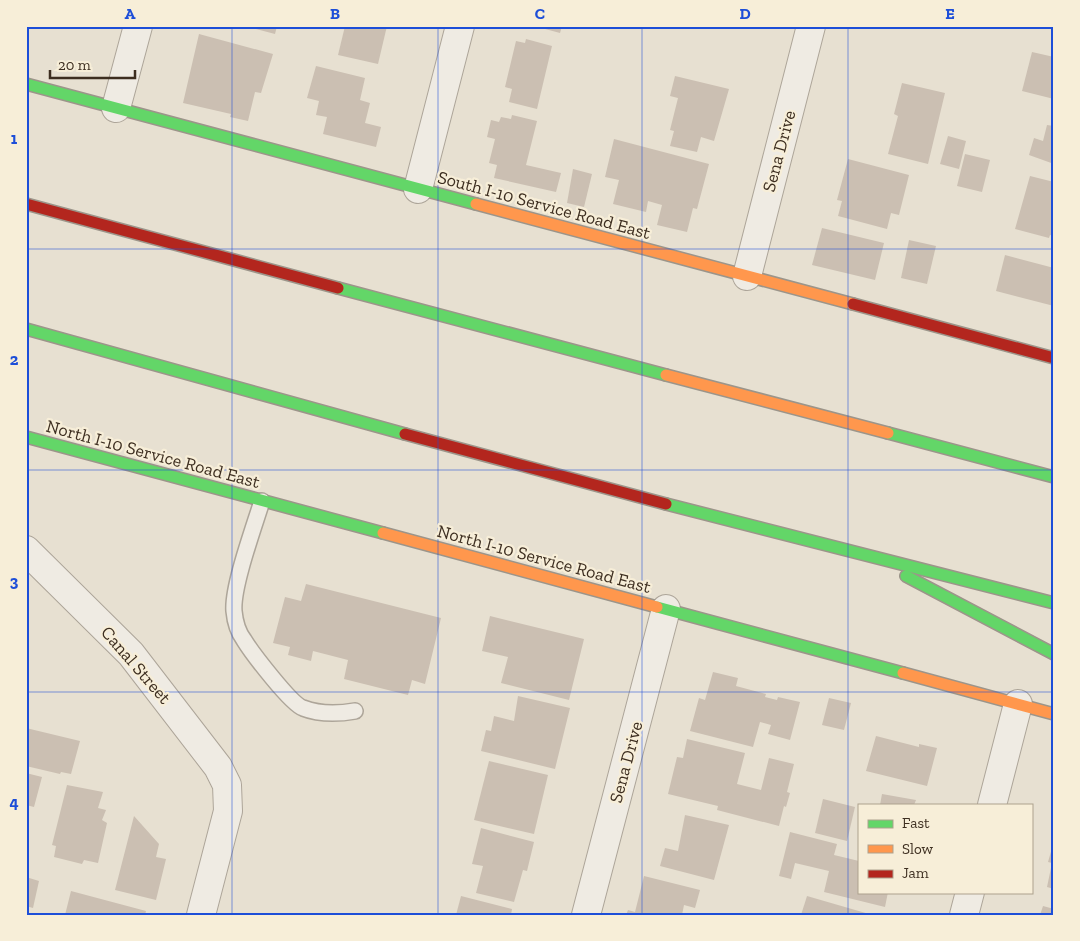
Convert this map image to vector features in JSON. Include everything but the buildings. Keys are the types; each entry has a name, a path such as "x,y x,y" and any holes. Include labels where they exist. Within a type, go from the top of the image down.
{"main road":[{"name":"South I-10 Service Road East","path":"26,84 1054,358"},
{"path":"26,204 535,341 1054,477"},
{"path":"26,330 496,458 1054,603"},
{"name":"North I-10 Service Road East","path":"26,437 1054,714"},
{"path":"865,554 1054,654"}],"street":[{"path":"116,108 138,26"},
{"path":"418,189 460,26"},
{"name":"Sena Drive","path":"746,276 811,26"},
{"name":"Canal Street","path":"26,550 131,654 218,767 227,785 228,810 202,915"},
{"name":"Sena Drive","path":"586,915 666,610"},
{"path":"992,804 1018,704"},
{"path":"964,915 969,894"}],"lane":[{"path":"262,501 236,594 234,611 237,627 244,641 285,693 302,708 334,715 356,711"}],"traffic: fast":[{"path":"26,84 476,204"},
{"path":"338,288 666,375"},
{"path":"26,329 405,434"},
{"path":"888,433 1054,477"},
{"path":"26,437 383,533"},
{"path":"666,504 1054,603"},
{"path":"906,576 1054,654"},
{"path":"657,607 903,673"}],"traffic: slow":[{"path":"476,204 853,304"},
{"path":"666,375 888,433"},
{"path":"383,533 657,607"},
{"path":"903,673 1054,714"}],"traffic: jam":[{"path":"26,204 338,288"},
{"path":"853,304 1054,358"},
{"path":"405,434 666,504"}]}
